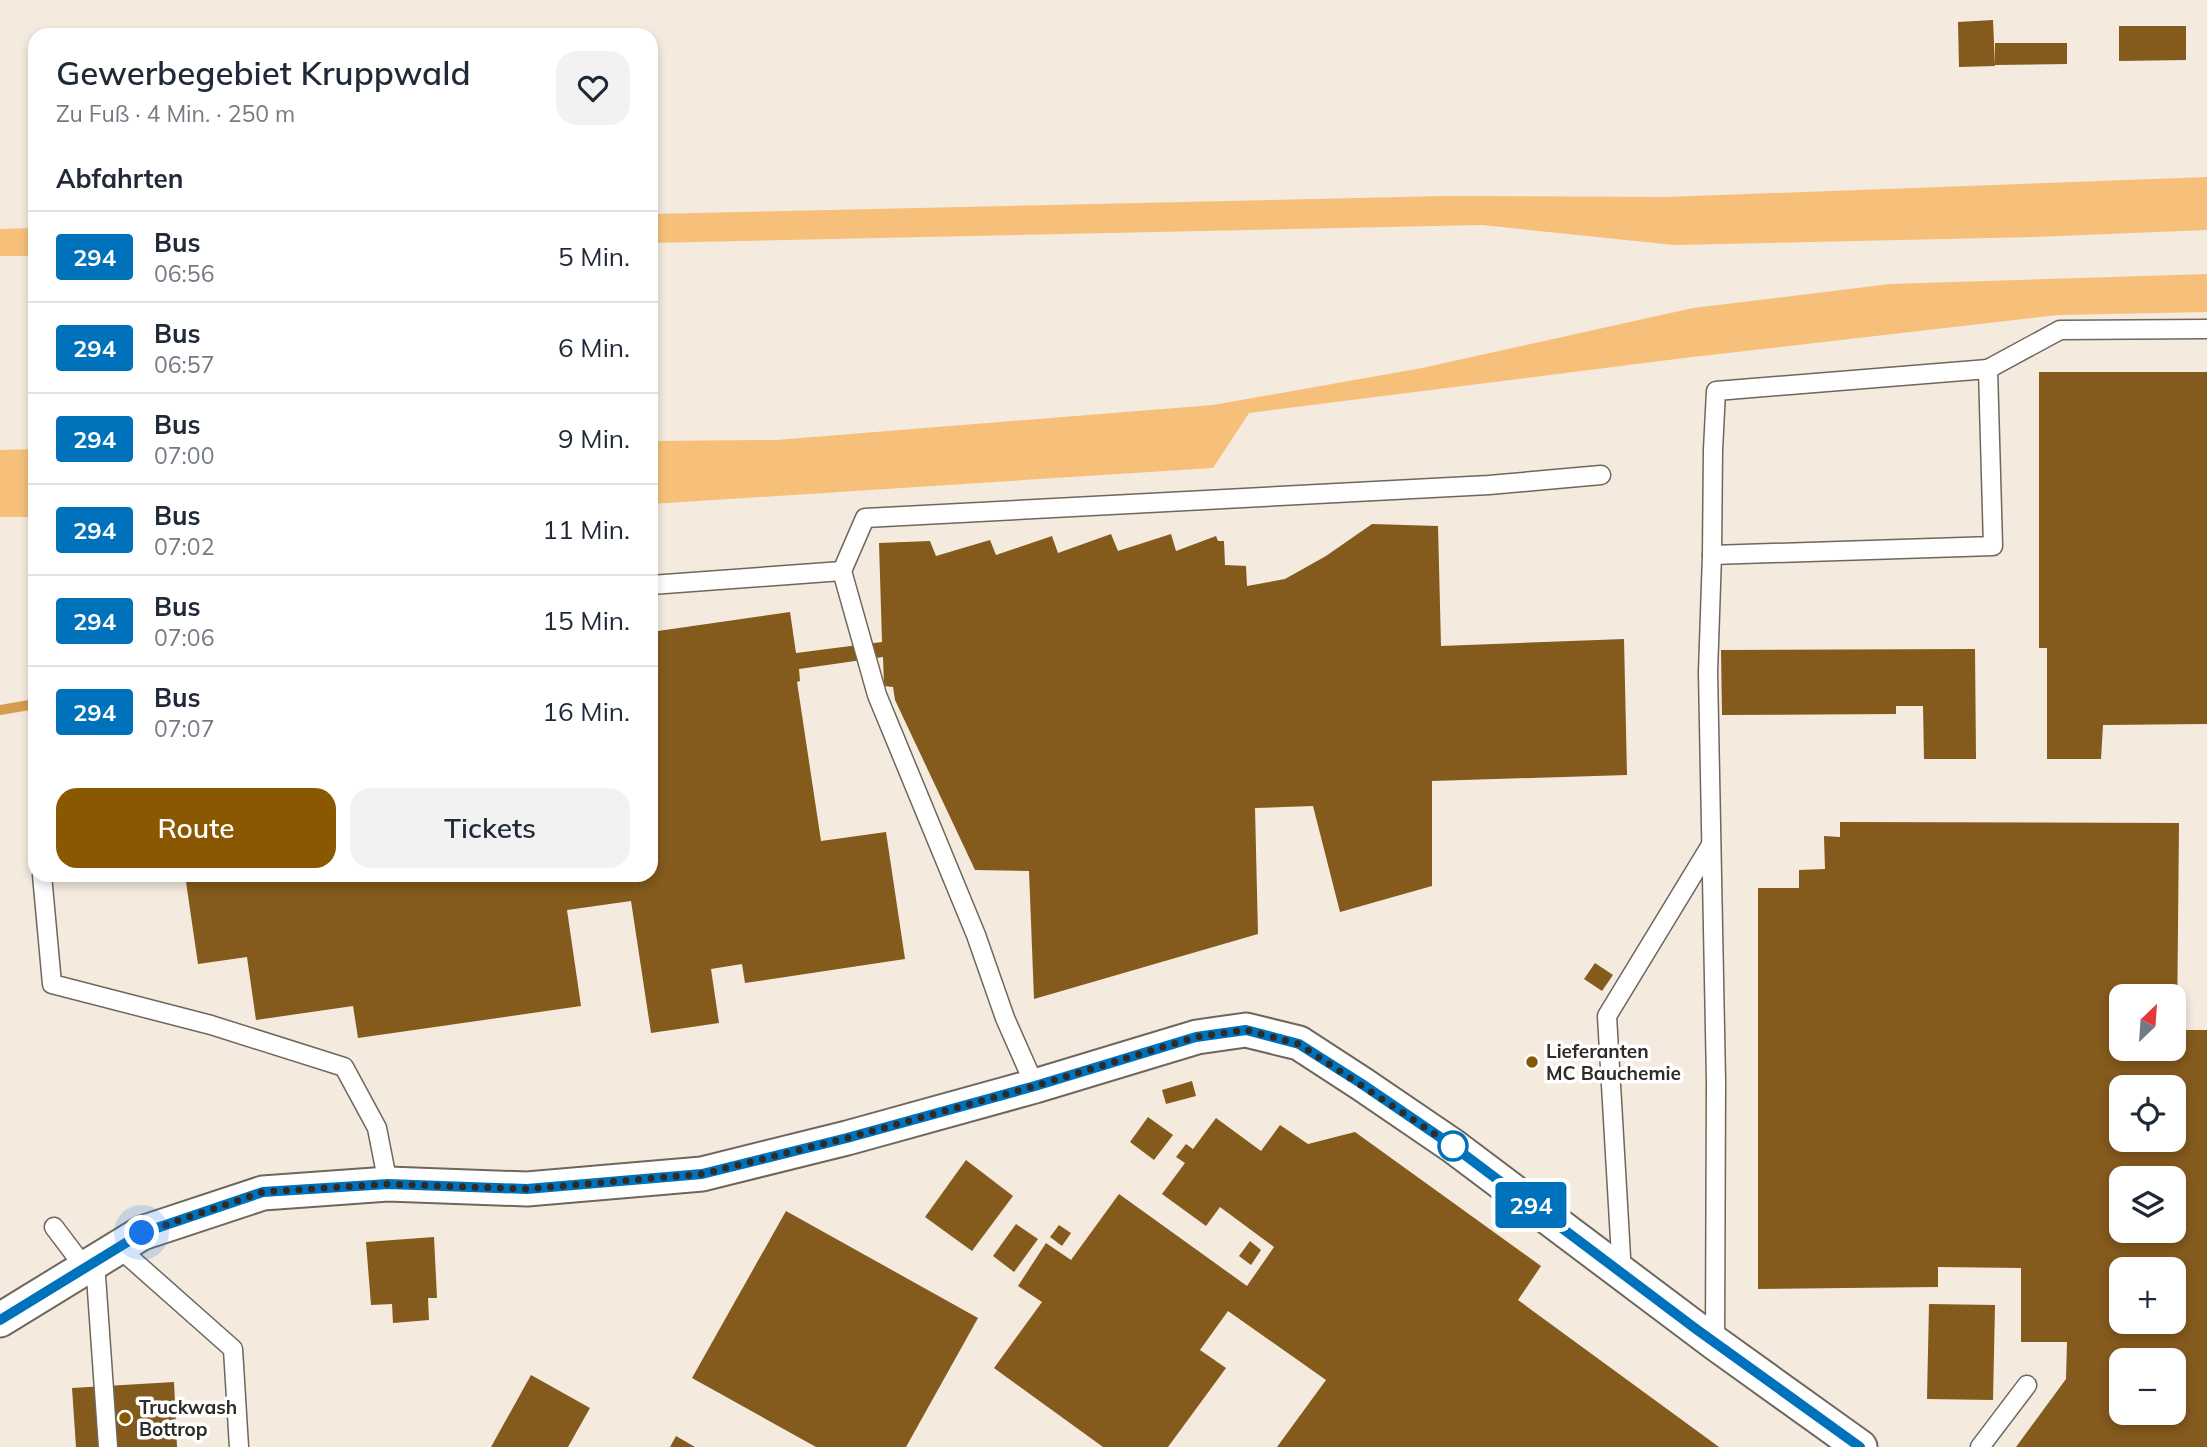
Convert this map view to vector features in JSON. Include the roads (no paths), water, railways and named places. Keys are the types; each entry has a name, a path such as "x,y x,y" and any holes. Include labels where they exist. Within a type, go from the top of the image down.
{"street":[{"path":"0,1320 142,1233 263,1192 388,1184 527,1189 702,1174 847,1138 1035,1086 1196,1037 1246,1030 1299,1044 1453,1146 1715,1343 1860,1447"}],"lane":[{"path":"1715,1343 1716,1081 1708,672 1716,391 1988,369 2060,330 2207,329"},
{"path":"1712,555 1993,547 1988,369"},
{"path":"1035,1086 1005,1018 966,911 877,695 842,571 865,518 1475,486 1601,475"},
{"path":"658,584 842,571"},
{"path":"1622,1274 1607,1016 1711,845"},
{"path":"43,882 51,984 211,1026 344,1066 377,1128 388,1184"},
{"path":"54,1227 233,1349 239,1447"},
{"path":"100,1259 108,1447"},
{"path":"1980,1447 2027,1385"}],"waterway":[{"path":"0,710 28,705"}],"place":[{"name":"Lieferanten MC Bauchemie","path":"1532,1062"},
{"name":"Truckwash Bottrop","path":"125,1418"}]}
